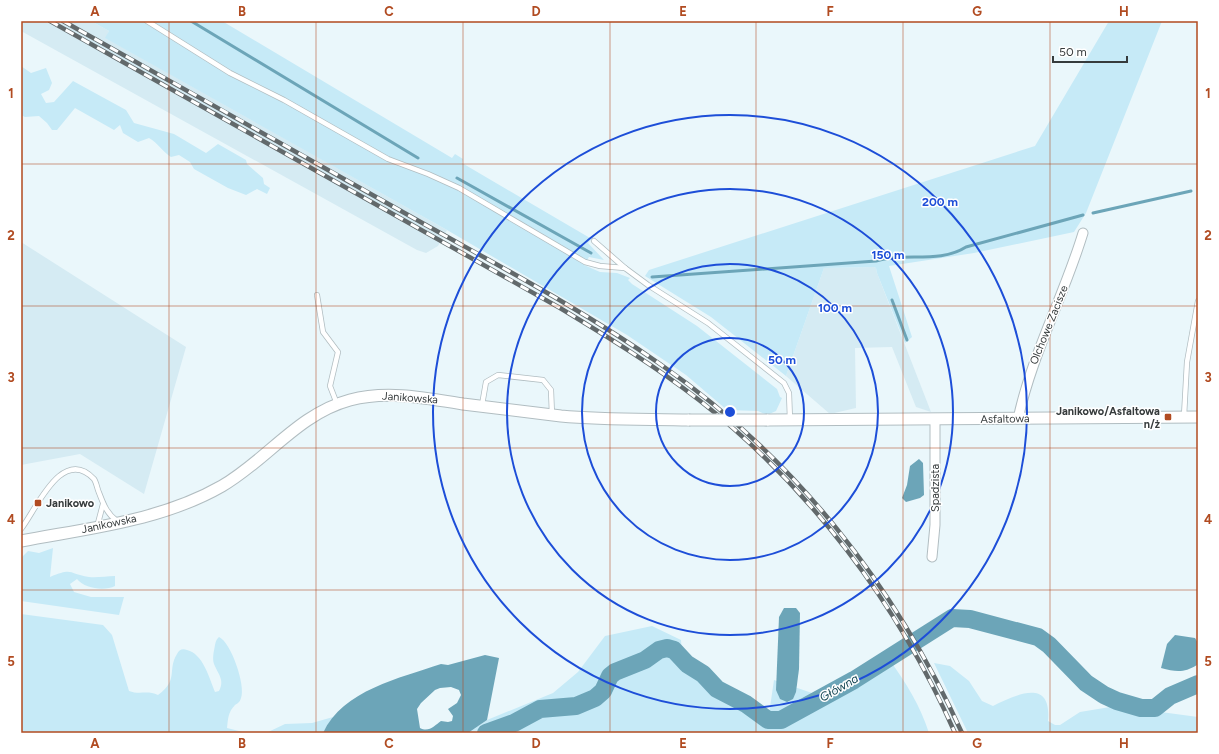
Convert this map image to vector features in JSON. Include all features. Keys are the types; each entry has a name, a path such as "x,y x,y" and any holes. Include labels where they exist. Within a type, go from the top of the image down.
{"street":[{"name":"Olchowe Zacisze","path":"1018,419 1034,361 1073,265 1083,233"},
{"name":"Janikowska","path":"21,541 152,515 184,505 223,486 304,422 337,404 365,397 398,395 552,415 689,420 811,420"},
{"name":"Asfaltowa","path":"811,420 1198,417"},
{"name":"Spadzista","path":"932,557 935,524 935,420"}],"lane":[{"path":"147,21 191,47 230,73 284,100 388,160 428,174 460,188 585,262 600,266 625,268"},
{"path":"594,241 625,268 648,285 708,323 784,384 789,393 790,420"},
{"path":"317,295 323,332 338,352 330,386 337,404"},
{"path":"1184,417 1187,362 1198,301"},
{"path":"482,406 486,382 498,375 543,380 551,390 552,415"},
{"path":"21,529 55,478 67,470 81,471 94,480 108,514 118,522"},
{"path":"97,527 103,504"}],"shaded area":[{"path":"21,21 91,21 109,31 106,38 447,230 438,246 426,253 417,250 21,31"},
{"path":"91,21 222,21 452,158 455,154 463,159 462,163 590,238 596,234 588,243 604,260 589,257 584,265 600,272 617,273 630,278 628,280 632,284 697,326 777,389 780,397 782,398 776,411 767,415 758,411 727,410 686,375 627,335 447,230 105,38 109,31"},
{"path":"1109,21 1162,21 1086,213 1074,232 974,253 889,266 912,337 905,343 876,268 874,267 824,268 786,376 711,317 645,276 649,270 1035,146"},
{"path":"21,66 31,73 46,68 52,83 49,90 41,94 46,103 54,102 73,81 126,110 134,123 174,134 206,153 218,144 246,160 247,164 263,178 264,184 270,188 267,194 257,189 246,195 228,188 194,169 190,162 179,155 171,157 149,138 138,142 123,133 120,125 114,130 75,108 57,130 52,130 39,116 25,117 21,115"},
{"path":"21,242 186,347 144,494 80,454 21,465"},
{"path":"824,268 876,268 931,412 916,407 892,347 855,348 856,408 830,414 786,376"},
{"path":"919,459 923,463 924,495 920,498 906,502 902,498 907,485 910,466"},
{"path":"53,548 50,577 63,572 71,572 89,577 115,576 115,586 111,588 101,589 90,587 77,579 70,584 74,592 91,597 124,597 119,615 21,601 21,558 28,551 39,553"},
{"path":"784,608 796,608 800,613 799,669 796,692 793,699 787,702 780,699 776,690 779,617"},
{"path":"21,614 103,625 112,635 129,691 136,693 151,693 158,695 164,690 171,680 174,660 179,651 184,649 193,652 197,656 208,673 215,692 219,691 221,687 221,680 213,659 216,642 219,637 224,641 233,655 242,692 241,699 230,713 227,728 247,733 21,733"},
{"path":"652,626 681,640 682,653 720,687 769,714 774,680 812,693 837,692 889,659 912,694 929,733 468,733 487,720 553,693 578,672 605,636"},
{"path":"1175,635 1195,638 1198,643 1197,665 1184,671 1161,668 1167,644"},
{"path":"485,655 499,658 487,720 468,733 323,733 332,718 344,706 358,696 408,675 441,664 448,665","holes":["451,687 459,690 461,695 457,703 448,709 453,716 452,721 441,721 426,730 420,728 417,709 421,703 435,690 440,688"]},
{"path":"934,663 950,666 969,681 982,701 993,706 1022,694 1038,694 1044,699 1048,707 1048,721 1055,725 1060,725 1080,712 1116,706 1198,717 1198,732 968,733"},
{"path":"333,717 323,733 266,733 285,724 312,723"}],"waterway":[{"path":"191,21 418,158"},
{"path":"457,178 591,253"},
{"path":"1093,213 1191,191"},
{"path":"652,277 876,261 898,257 933,257 956,252 966,247 1083,215"},
{"path":"892,300 907,340"},
{"name":"Główna","path":"486,733 514,723 540,709 576,706 595,698 603,691 610,676 615,672 645,660 659,650 667,648 674,650 687,664 703,674 717,689 746,704 768,720 781,720 854,680 952,618 970,619 1038,637 1049,645 1086,683 1104,695 1117,701 1141,708 1155,708 1170,696 1198,684"}],"railway":[{"path":"50,21 560,308 648,364 699,400 740,434 778,471 814,510 847,551 878,594 907,639 932,685 955,733"},
{"path":"63,21 571,307 631,344 709,400 754,440 797,483 836,528 872,576 905,626 935,678 962,733"}],"place":[{"name":"Janikowo/Asfaltowa n/ż","path":"1168,417"},
{"name":"Janikowo","path":"38,503"}]}
